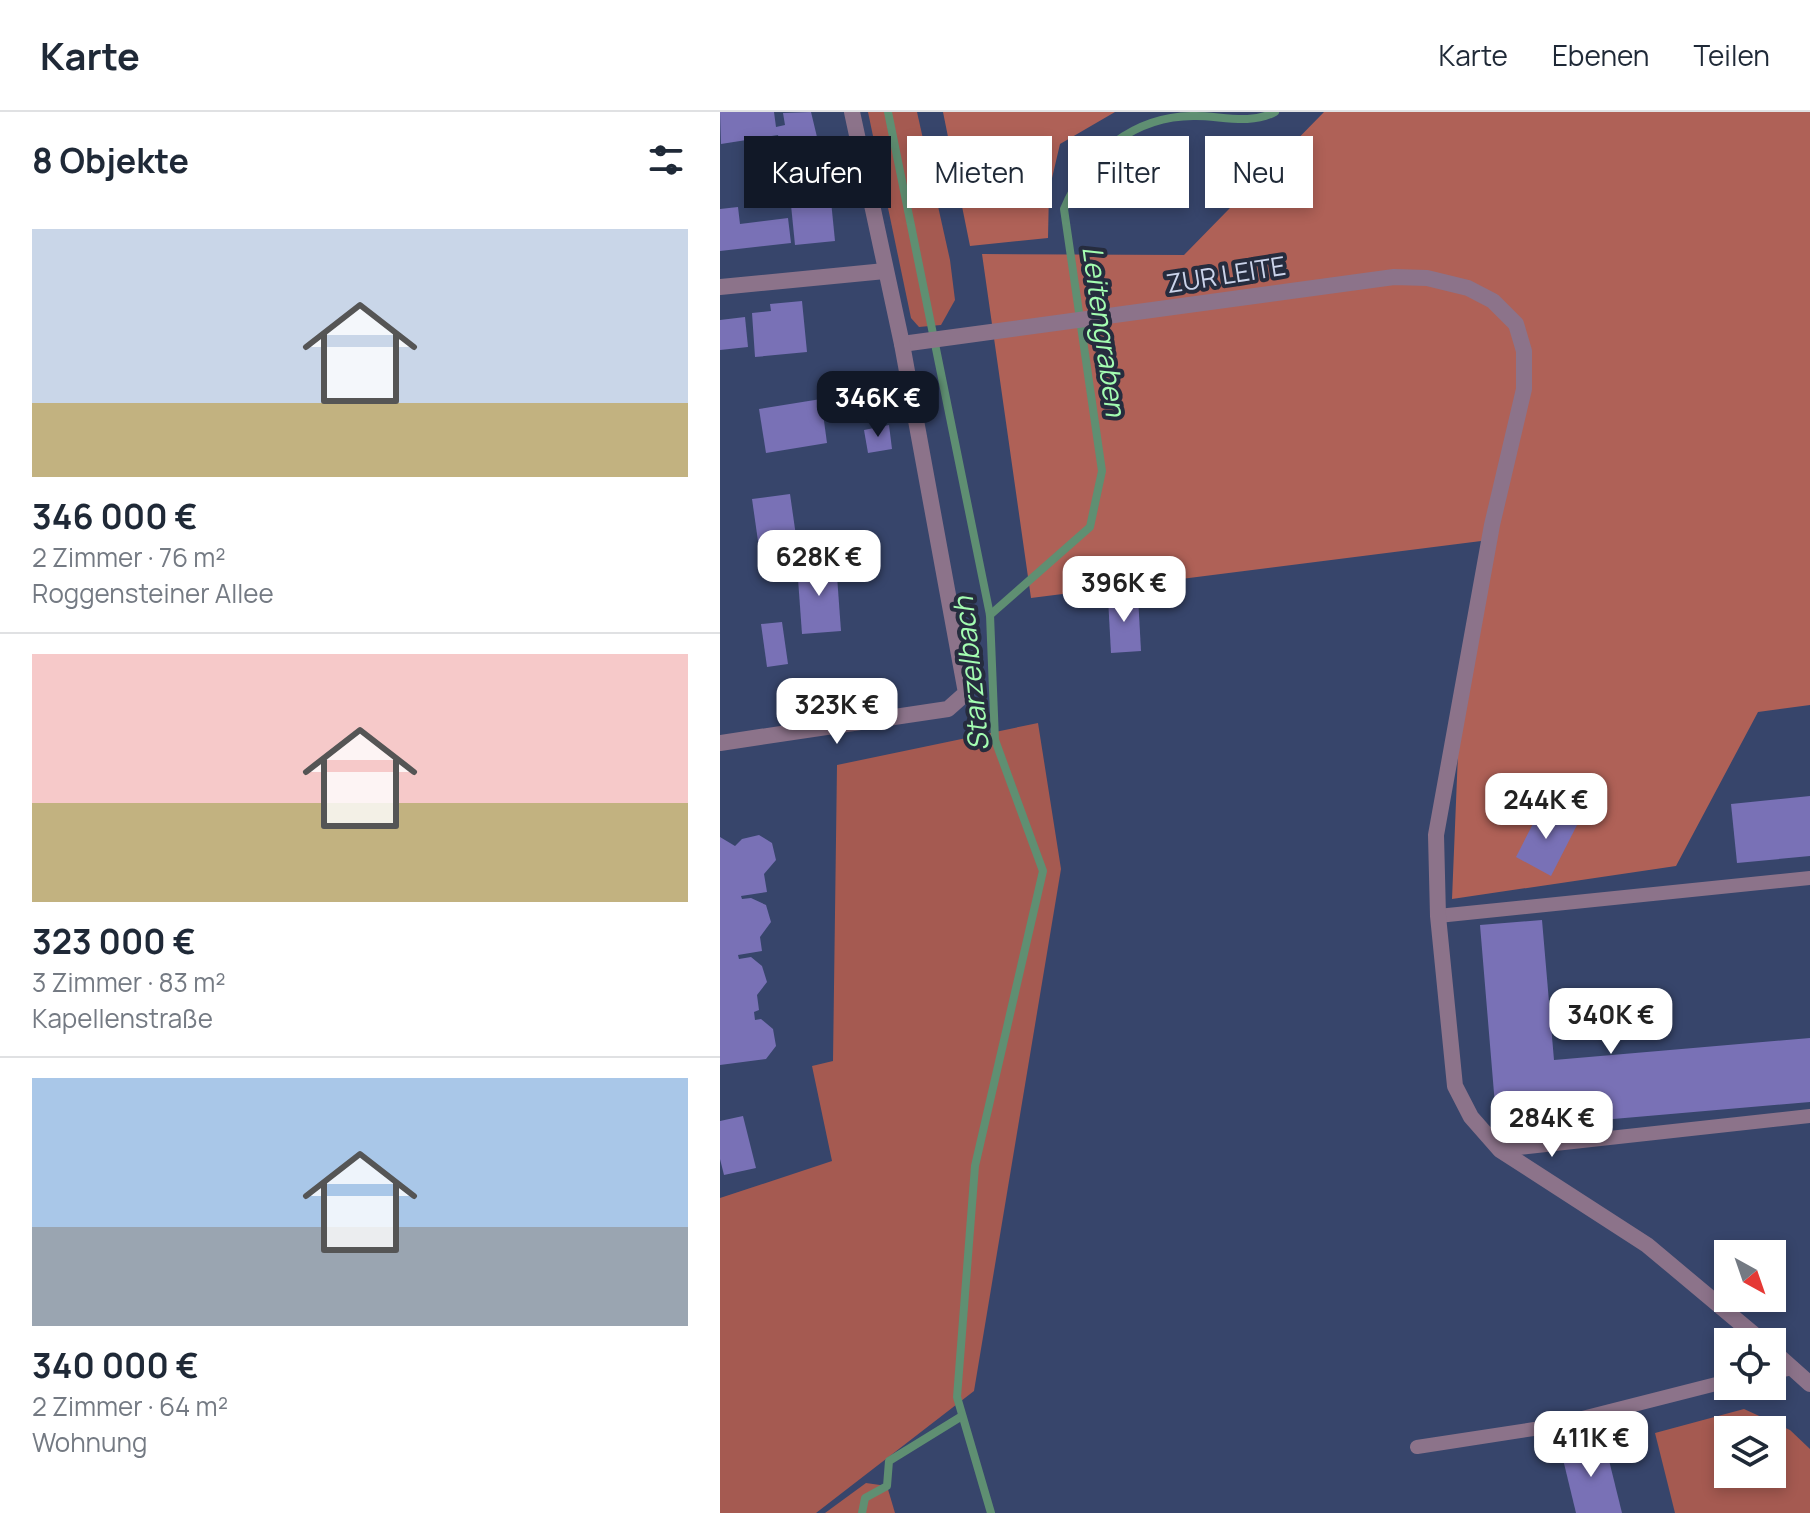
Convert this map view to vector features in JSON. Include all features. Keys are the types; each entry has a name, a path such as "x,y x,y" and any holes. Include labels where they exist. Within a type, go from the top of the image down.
{"street":[{"path":"720,743 948,709 966,693 909,343 885,271 852,112"},
{"path":"720,287 885,271"},
{"name":"ZUR LEITE","path":"909,343 952,335 1111,317 1344,281 1427,278 1468,288 1493,301 1516,324 1524,351 1524,389 1484,565 1436,835 1438,916"},
{"path":"1438,916 1455,1086 1477,1126 1500,1150 1647,1245 1746,1328"},
{"path":"1786,1362 1810,1384"}],"lane":[{"path":"1438,916 1810,878"},
{"path":"1500,1150 1810,1116"},
{"path":"1786,1369 1793,1368"},
{"path":"1417,1447 1547,1427 1714,1385"}],"shaded area":[{"path":"868,112 917,112 922,136 907,136 907,208 938,208 955,300 941,325 919,327 911,318 888,208 891,208 891,136 873,136"},
{"path":"943,112 1115,112 1074,136 1068,136 1060,144 1052,178 1052,136 948,136"},
{"path":"1324,112 1810,112 1810,705 1758,712 1676,866 1452,899 1459,729 1497,539 1031,598 982,254 1184,255 1230,208 1313,208 1313,136 1301,136"},
{"path":"962,208 1049,208 1048,238 970,246"},
{"path":"1038,723 1061,869 974,1391 816,1513 720,1513 720,1198 832,1161 812,1066 833,1061 837,765"},
{"path":"1744,1409 1759,1416 1718,1416"},
{"path":"1714,1417 1714,1488 1786,1488 1786,1428 1810,1449 1810,1513 1675,1513 1655,1433"},
{"path":"866,1483 887,1486 895,1513 825,1513"}],"building":[{"path":"720,112 774,112 776,127 785,125 783,113 811,112 817,136 744,136 744,140 721,144"},
{"path":"738,207 740,224 788,218 791,243 720,251 720,209"},
{"path":"791,208 832,208 835,241 795,245"},
{"path":"802,301 807,352 755,357 752,313 771,311 770,304"},
{"path":"745,317 748,347 720,350 720,320"},
{"path":"879,373 883,398 851,403 847,379"},
{"path":"821,399 827,443 766,453 759,409"},
{"path":"889,425 892,449 868,453 864,430"},
{"path":"790,494 796,536 758,541 752,499"},
{"path":"836,562 841,631 802,634 797,565"},
{"path":"1138,596 1141,651 1111,653 1108,598"},
{"path":"782,622 788,664 767,667 761,624"},
{"path":"1810,796 1810,856 1737,863 1731,804"},
{"path":"1542,806 1577,825 1551,876 1516,857"},
{"path":"759,835 772,843 776,860 764,874 767,892 741,896 742,899 751,898 766,905 771,922 760,937 762,951 738,955 739,959 751,957 762,966 767,982 757,995 759,1010 754,1012 755,1020 761,1019 773,1029 776,1046 766,1059 720,1065 720,837 735,846 742,839"},
{"path":"1542,920 1554,1060 1810,1038 1810,1102 1497,1129 1480,925"},
{"path":"743,1116 756,1168 724,1175 720,1159 720,1121"},
{"path":"1604,1440 1622,1513 1576,1513 1561,1451"}],"waterway":[{"name":"Starzelbach","path":"888,112 990,615 995,740 1043,871 975,1166 957,1397 991,1513"},
{"name":"Leitengraben","path":"990,615 1090,527 1102,471 1064,209 1073,189 1099,156 1115,142 1153,123 1174,117 1196,116 1246,119 1275,112"},
{"name":"Starzelbach","path":"862,1513 865,1498 887,1486 889,1461 962,1416"}]}
